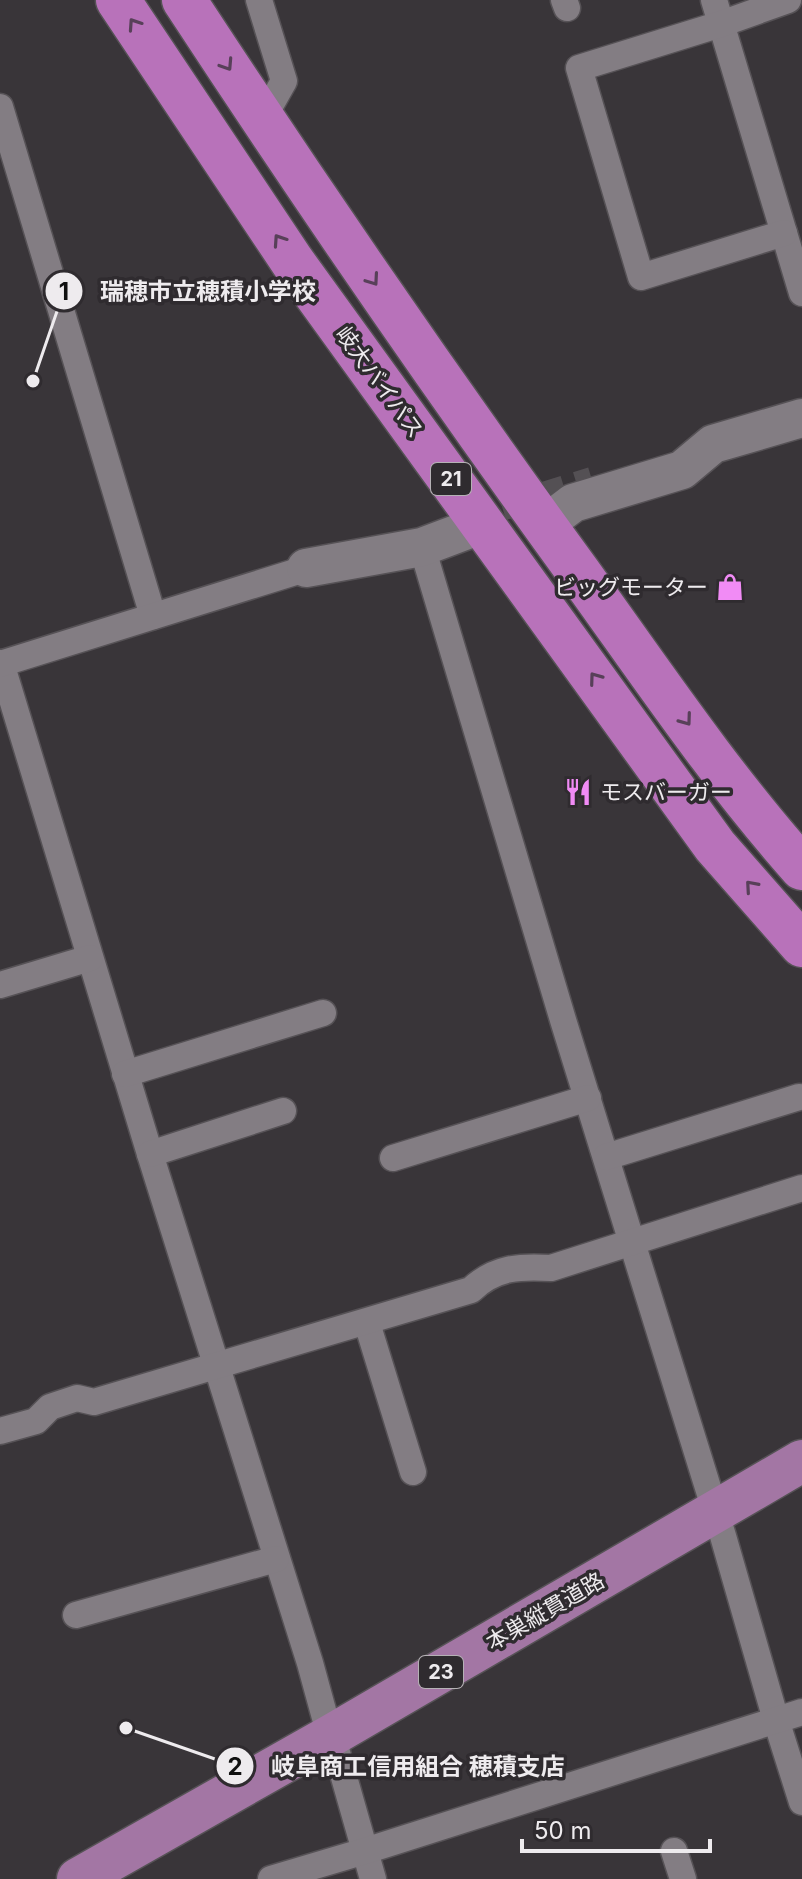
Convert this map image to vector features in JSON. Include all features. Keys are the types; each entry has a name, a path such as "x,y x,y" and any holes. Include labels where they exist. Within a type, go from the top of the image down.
{"highway":[{"name":"岐大バイパス","path":"118,0 292,261 715,846 802,945"},
{"name":"21","path":"184,0 262,120 544,525 751,810 802,868"}],"main road":[{"name":"本巣縦貫道路","path":"719,1524 802,1461"},
{"name":"本巣縦貫道路","path":"78,1879 334,1743 719,1524 802,1490"},
{"name":"本巣縦貫道路","path":"128,1879 334,1743"}],"street":[{"path":"259,0 284,81 262,120"},
{"path":"788,0 718,12 579,68 641,277 792,244"},
{"path":"718,12 792,244 802,293"},
{"path":"0,107 153,616"},
{"path":"615,473 802,418"},
{"path":"544,525 573,503 682,470 713,444"},
{"path":"373,1879 310,1663 0,664 306,568 483,524"},
{"path":"404,545 588,1098 802,1802"},
{"path":"0,985 90,958"},
{"path":"125,1074 323,1013"},
{"path":"606,1157 799,1097"},
{"path":"393,1158 588,1098"},
{"path":"150,1154 283,1111"},
{"path":"0,1431 36,1421 50,1407 77,1398 94,1402 367,1323 471,1290 485,1276 522,1266 551,1268 802,1188"},
{"path":"367,1323 413,1472"},
{"path":"76,1615 276,1559"},
{"path":"271,1879 802,1712"},
{"path":"674,1851 683,1879"}],"tunnel":[{"path":"465,519 592,480"}],"place":[{"name":"瑞穂市立穂積小学校","path":"33,381"},
{"name":"ビッグモーター","path":"730,587"},
{"name":"モスバーガー","path":"578,792"},
{"name":"岐阜商工信用組合 穂積支店","path":"126,1728"}]}
